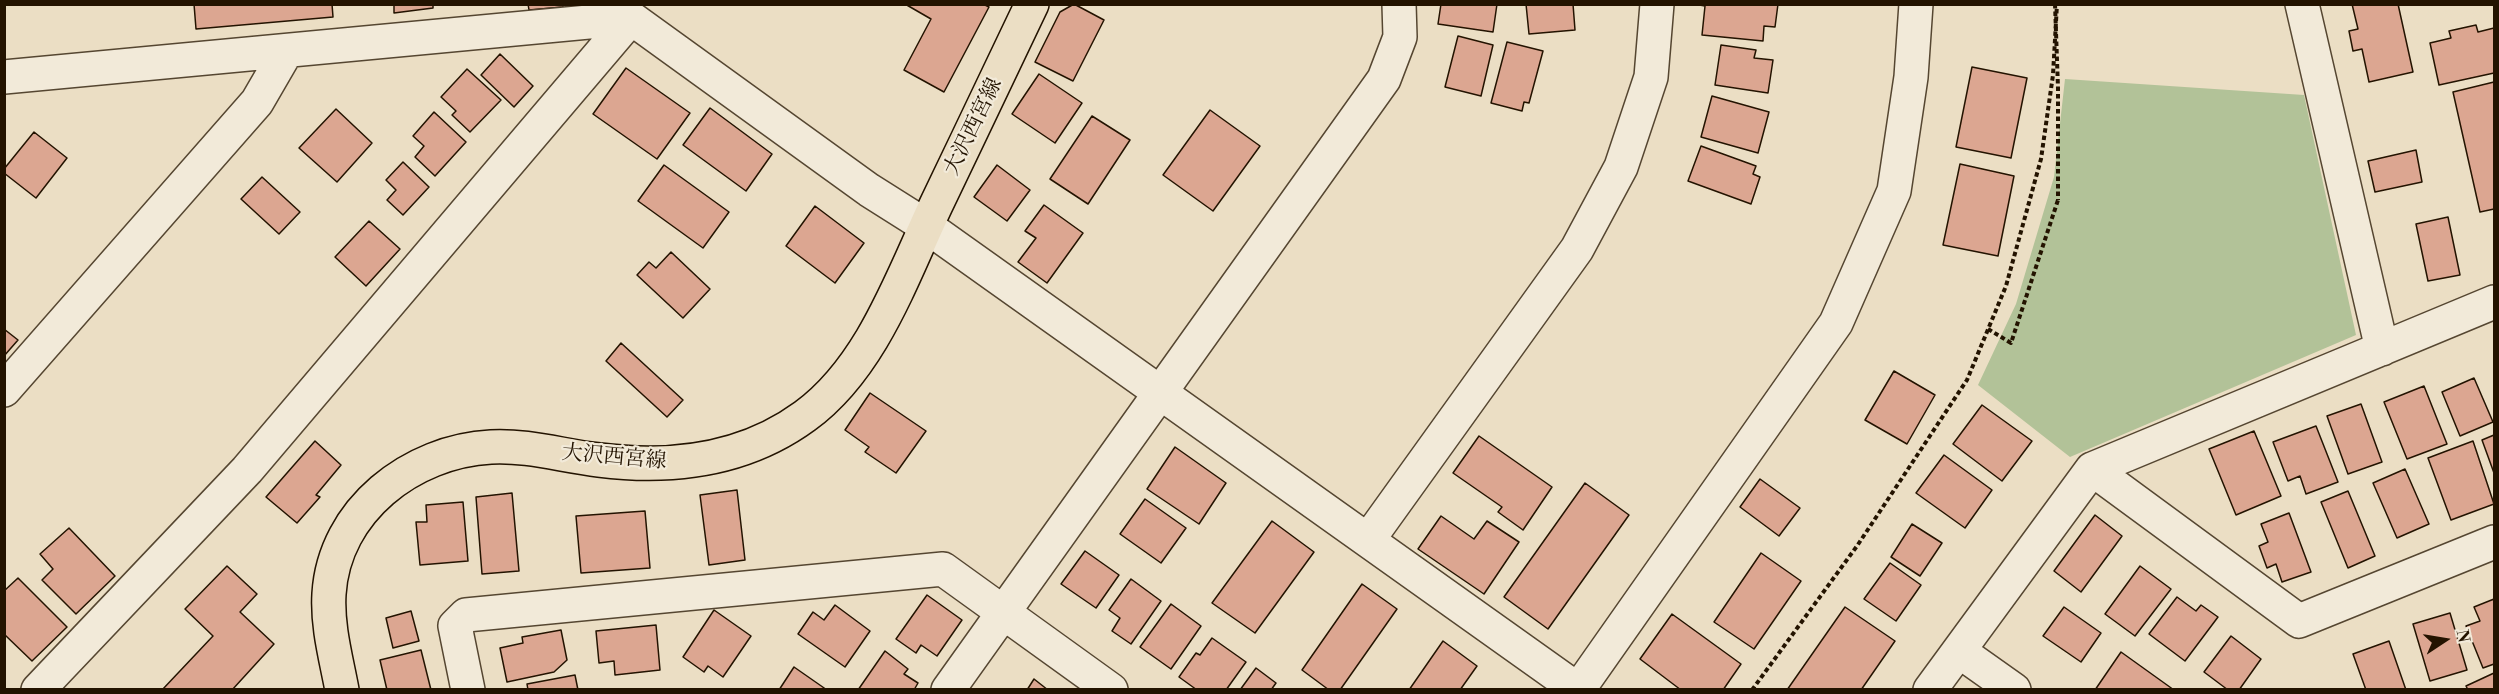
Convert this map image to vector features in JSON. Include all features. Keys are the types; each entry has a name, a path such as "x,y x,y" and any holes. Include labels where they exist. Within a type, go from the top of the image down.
{"main road":[{"name":"大沢西宮線","path":"342,690 328,615 329,590 335,563 357,518 386,486 408,471 431,459 464,449 494,446 523,448 598,460 677,463 715,457 773,436 824,402 847,376 884,314 1032,4"}],"street":[{"path":"948,690 1384,79 1400,37 1399,4"},
{"path":"1368,540 1577,249 1621,167 1651,77 1657,4"},
{"path":"4,77 631,18 869,190 926,226 1578,689 1836,323 1894,191 1911,77 1916,4"},
{"path":"2302,4 2382,349"},
{"path":"38,690 247,470 631,18"},
{"path":"4,390 257,102 286,52"},
{"path":"1930,690 2092,469 2494,302"},
{"path":"2092,469 2299,621 2494,542"},
{"path":"468,690 455,626 466,615 943,569 1111,690"},
{"path":"1959,651 2014,690"}],"path":[{"path":"1988,329 2011,343 2058,200 2056,4"},
{"path":"1752,690 1857,546 1967,381 2006,286 2041,159 2053,75 2056,4"}],"green space":[{"path":"2065,79 2304,95 2356,335 2070,457 1978,385 2016,304 2054,177"}],"building":[{"path":"194,4 332,4 333,17 196,29"},
{"path":"394,4 433,4 433,8 394,13"},
{"path":"528,4 563,4 563,7 529,10"},
{"path":"905,4 983,4 989,7 944,92 904,70 931,19"},
{"path":"1074,4 1104,20 1073,81 1035,62 1060,12"},
{"path":"1441,4 1497,4 1493,32 1438,24"},
{"path":"1526,4 1573,4 1575,30 1529,34"},
{"path":"1694,4 1778,4 1775,27 1764,26 1763,41 1702,35 1705,6"},
{"path":"2352,4 2398,4 2413,72 2369,82 2362,49 2353,51 2349,31 2358,29"},
{"path":"2476,25 2478,32 2494,28 2494,73 2439,85 2430,43 2451,38 2449,31"},
{"path":"1458,36 1493,45 1481,96 1445,87"},
{"path":"1507,42 1543,51 1529,103 1524,102 1522,111 1491,103"},
{"path":"1721,45 1756,50 1754,58 1773,60 1768,93 1715,85"},
{"path":"500,54 533,86 514,107 481,75"},
{"path":"1972,67 2027,78 2011,158 1956,147"},
{"path":"626,68 690,113 657,159 593,114"},
{"path":"467,69 501,100 470,132 452,115 456,111 441,97"},
{"path":"1039,74 1082,103 1055,143 1012,114"},
{"path":"2494,82 2494,209 2480,212 2453,92"},
{"path":"1712,96 1769,112 1758,153 1701,137"},
{"path":"710,108 772,154 746,191 683,145"},
{"path":"336,109 372,143 337,182 299,148"},
{"path":"1210,110 1260,146 1213,211 1163,175"},
{"path":"434,112 466,142 435,176 415,157 424,146 413,136"},
{"path":"1092,116 1130,140 1088,204 1050,179"},
{"path":"34,132 67,158 36,198 4,173 4,169"},
{"path":"1701,146 1756,166 1753,174 1760,177 1751,204 1688,181"},
{"path":"2416,150 2422,182 2375,192 2368,161"},
{"path":"403,162 429,187 403,215 387,200 396,190 386,180"},
{"path":"1960,164 2014,176 1998,256 1943,245"},
{"path":"664,165 729,212 703,248 638,201"},
{"path":"997,165 1030,190 1007,221 974,197"},
{"path":"262,177 300,212 279,234 241,199"},
{"path":"1044,205 1083,233 1047,283 1018,262 1036,238 1025,231"},
{"path":"815,206 864,243 835,283 786,246"},
{"path":"2448,217 2460,275 2428,281 2416,224"},
{"path":"369,221 400,249 366,286 335,257"},
{"path":"671,252 710,289 683,318 637,275 649,262 656,268"},
{"path":"4,329 18,340 4,356"},
{"path":"621,343 683,400 667,417 606,361"},
{"path":"1894,371 1935,395 1907,444 1865,420"},
{"path":"2474,378 2493,422 2460,436 2442,392"},
{"path":"2424,386 2447,444 2407,459 2384,402"},
{"path":"870,393 926,431 896,473 865,452 869,447 845,430"},
{"path":"2361,404 2382,462 2348,474 2327,416"},
{"path":"1982,405 2032,441 2002,481 1953,444"},
{"path":"2316,426 2338,482 2306,494 2300,476 2288,481 2273,442"},
{"path":"2254,431 2281,496 2236,515 2209,449"},
{"path":"2494,435 2494,473 2482,440"},
{"path":"1479,436 1552,487 1523,530 1498,512 1502,507 1453,473"},
{"path":"315,441 341,465 316,495 320,497 297,523 266,497"},
{"path":"2473,441 2494,504 2451,520 2428,458"},
{"path":"1175,447 1226,483 1199,524 1147,489"},
{"path":"1944,455 1992,490 1965,528 1916,493"},
{"path":"2405,469 2429,524 2397,538 2373,483"},
{"path":"1760,479 1800,508 1779,536 1740,507"},
{"path":"1585,483 1629,515 1548,629 1504,597"},
{"path":"737,490 745,560 709,565 700,495"},
{"path":"2348,491 2375,556 2348,568 2321,502"},
{"path":"512,493 519,571 482,574 476,497"},
{"path":"1145,499 1186,528 1161,563 1120,534"},
{"path":"463,502 468,561 420,565 416,522 427,522 426,505"},
{"path":"645,511 650,568 581,573 576,516"},
{"path":"2289,513 2311,572 2282,582 2276,564 2267,568 2259,546 2268,542 2261,524"},
{"path":"2095,515 2122,536 2081,592 2054,571"},
{"path":"1441,516 1474,539 1487,521 1519,542 1484,594 1418,549"},
{"path":"1272,521 1314,552 1255,633 1212,603"},
{"path":"1912,524 1942,543 1920,576 1891,557"},
{"path":"69,528 115,576 76,614 42,580 53,569 40,554"},
{"path":"1085,551 1119,575 1096,608 1061,584"},
{"path":"1761,553 1801,581 1754,649 1714,622"},
{"path":"1890,563 1921,585 1896,621 1864,599"},
{"path":"227,566 257,594 240,612 274,644 232,690 162,690 213,636 185,609"},
{"path":"2140,566 2171,589 2135,636 2105,614"},
{"path":"18,578 67,627 32,661 4,634 4,591"},
{"path":"1131,579 1161,601 1131,644 1112,631 1120,618 1109,610"},
{"path":"1362,584 1397,609 1340,690 1329,690 1302,670"},
{"path":"927,595 962,620 937,656 921,645 916,653 896,639"},
{"path":"2177,597 2196,611 2201,605 2218,617 2185,661 2149,634"},
{"path":"2494,599 2494,664 2483,668 2466,626 2480,621 2474,607"},
{"path":"1171,604 1201,626 1171,669 1140,647"},
{"path":"835,605 870,631 845,667 798,634 813,612 824,620"},
{"path":"1845,607 1895,641 1861,690 1787,690"},
{"path":"2064,607 2101,633 2081,662 2043,636"},
{"path":"714,610 751,636 723,677 708,666 704,672 683,657"},
{"path":"411,611 419,641 393,648 386,618"},
{"path":"2450,613 2467,670 2430,681 2413,624"},
{"path":"1672,614 1741,664 1723,690 1681,690 1640,659"},
{"path":"656,625 660,670 615,675 614,661 599,663 596,631"},
{"path":"561,630 567,660 554,672 507,682 500,648 523,643 522,637"},
{"path":"2231,636 2261,659 2239,690 2228,690 2204,672"},
{"path":"1212,638 1246,662 1226,690 1197,690 1179,677 1196,653 1200,655"},
{"path":"1443,641 1477,666 1460,690 1409,690"},
{"path":"2389,641 2406,690 2366,690 2353,654"},
{"path":"421,650 431,690 387,690 380,660"},
{"path":"885,651 908,669 904,674 918,683 914,690 858,690"},
{"path":"2121,652 2174,690 2095,690"},
{"path":"794,667 827,690 779,690"},
{"path":"1256,668 1276,683 1271,690 1240,690"},
{"path":"2494,673 2494,690 2468,690 2466,686"},
{"path":"575,675 578,690 528,690 527,684"},
{"path":"1034,679 1048,690 1027,690"}]}
